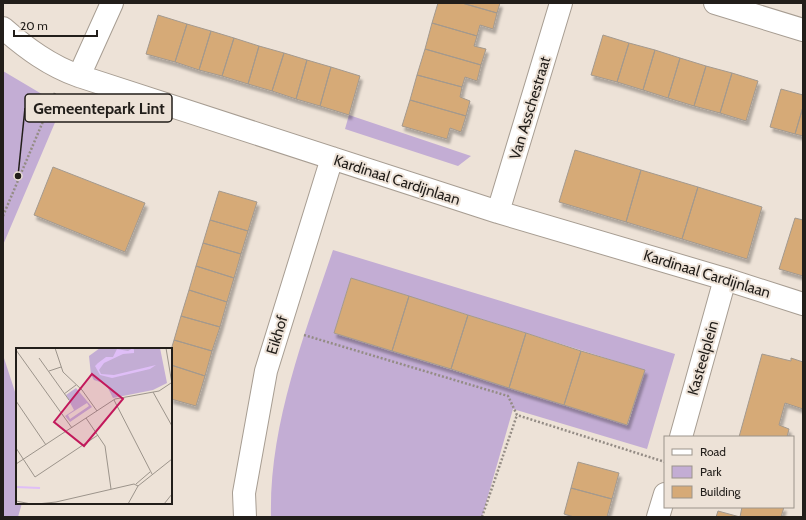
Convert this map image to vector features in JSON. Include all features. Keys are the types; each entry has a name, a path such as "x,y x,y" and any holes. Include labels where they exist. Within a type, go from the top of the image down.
{"street":[{"path":"70,73 112,3"},
{"name":"Van Asschestraat","path":"498,212 561,3"},
{"path":"715,3 803,30"},
{"name":"Kardinaal Cardijnlaan","path":"3,28 27,48 70,73 498,212 726,279 803,304"},
{"name":"Eikhof","path":"245,517 244,493 266,371 332,158"},
{"name":"Kasteelplein","path":"681,436 726,279"},
{"path":"658,517 664,497"}],"path":[{"path":"3,216 60,80 70,73"},
{"path":"280,327 508,396 517,416 482,517"},
{"path":"517,416 664,462"}],"green space":[{"path":"3,71 62,106 3,245"},
{"path":"349,115 471,156 458,166 345,129"},
{"path":"333,250 675,354 647,449 513,409 482,517 271,517 272,483 282,415 300,348","holes":["351,278 644,370 628,425 334,333"]},
{"path":"3,355 16,395 16,504 22,504 18,517 3,517"}],"building":[{"path":"438,3 462,3 497,13 493,29 480,25 477,36 432,23"},
{"path":"462,3 500,3 497,13"},
{"path":"158,15 187,24 175,62 146,54"},
{"path":"432,23 477,36 474,46 486,49 481,65 425,49"},
{"path":"187,24 211,31 199,70 175,62"},
{"path":"211,31 234,38 222,76 199,70"},
{"path":"603,35 629,43 617,82 591,75"},
{"path":"234,38 259,46 248,84 222,76"},
{"path":"629,43 655,50 643,90 617,82"},
{"path":"259,46 284,53 272,91 248,84"},
{"path":"425,49 481,65 477,81 465,77 462,87 417,75"},
{"path":"655,50 680,58 668,98 643,90"},
{"path":"284,53 307,60 296,99 272,91"},
{"path":"680,58 706,66 694,106 668,98"},
{"path":"307,60 331,67 320,106 296,99"},
{"path":"706,66 732,73 720,113 694,106"},
{"path":"331,67 360,76 349,115 320,106"},
{"path":"732,73 758,81 746,121 720,113"},
{"path":"417,75 462,87 460,97 470,101 466,116 410,100"},
{"path":"781,89 803,95 803,107 795,134 770,127"},
{"path":"410,100 466,116 461,132 450,128 447,139 402,126"},
{"path":"803,107 803,136 795,134"},
{"path":"575,150 641,170 626,222 559,202"},
{"path":"53,167 145,203 125,252 34,215"},
{"path":"641,170 698,187 682,239 626,222"},
{"path":"698,187 762,207 747,259 682,239"},
{"path":"219,191 257,202 248,231 210,220"},
{"path":"795,218 803,220 803,276 779,269"},
{"path":"210,220 248,231 241,254 203,243"},
{"path":"203,243 241,254 234,278 196,266"},
{"path":"196,266 234,278 227,302 189,290"},
{"path":"351,278 409,296 392,351 334,333"},
{"path":"189,290 227,302 220,327 181,316"},
{"path":"409,296 468,315 451,369 392,351"},
{"path":"468,315 526,333 509,388 451,369"},
{"path":"181,316 220,327 212,351 174,340"},
{"path":"526,333 581,351 564,405 509,388"},
{"path":"174,340 212,351 205,376 172,365 172,348"},
{"path":"581,351 645,370 627,425 564,405"},
{"path":"762,354 791,361 791,358 803,362 803,409 785,403 779,425 789,429 787,436 739,436"},
{"path":"172,365 205,376 196,406 172,399"},
{"path":"578,462 619,473 612,499 571,488"},
{"path":"571,488 612,499 607,517 574,517 564,514"},
{"path":"742,508 784,508 781,517 740,517"},
{"path":"718,511 740,517 716,517"}],"place":[{"name":"Gemeentepark Lint","path":"18,176"}]}
